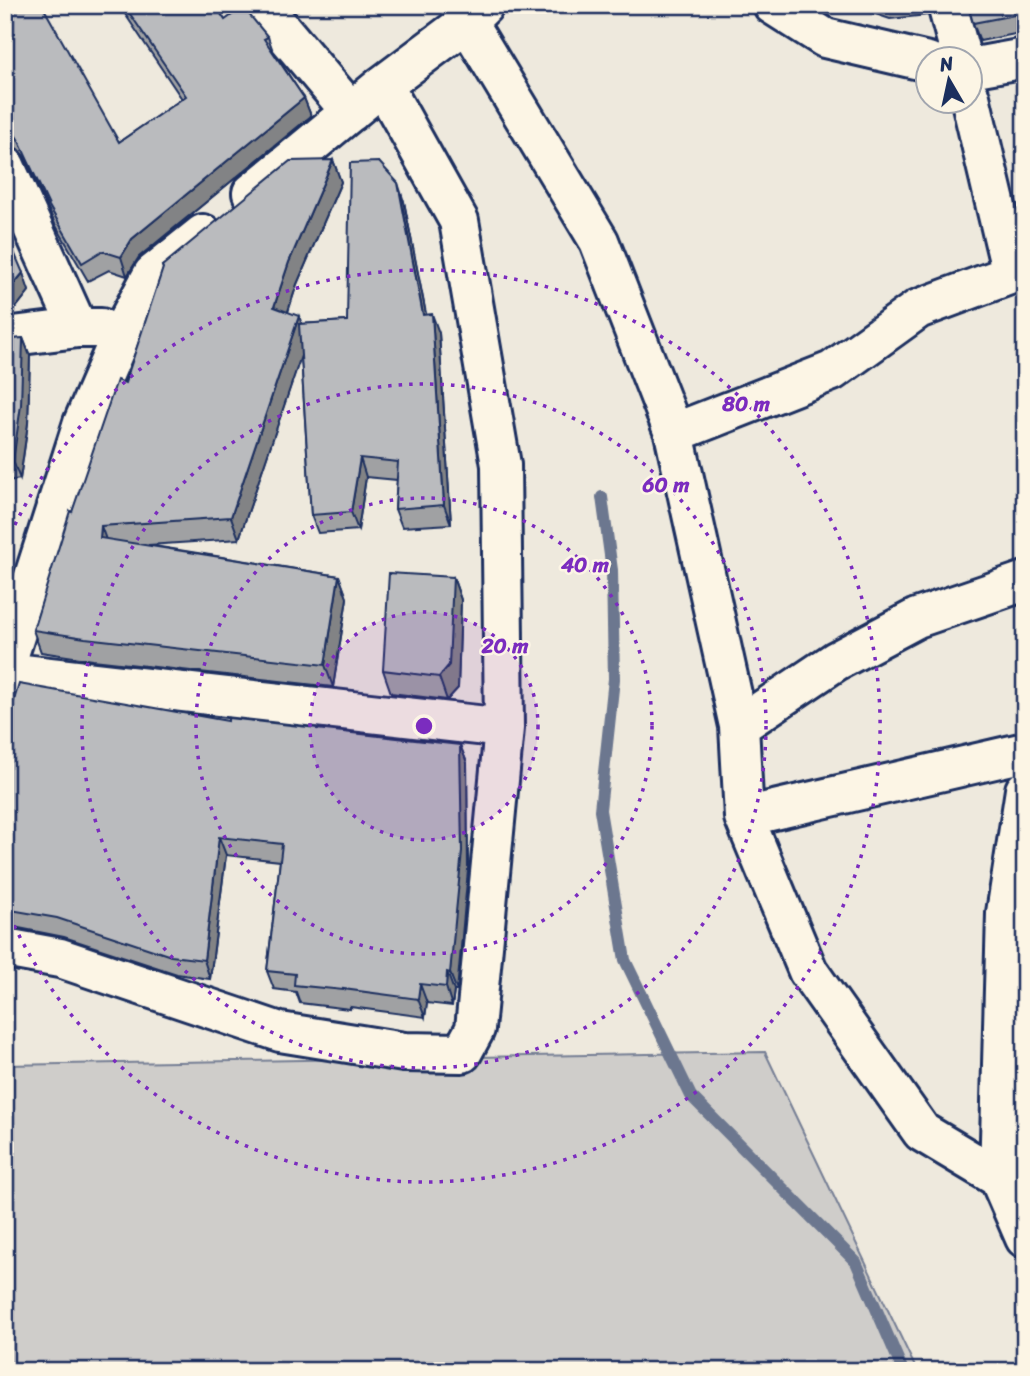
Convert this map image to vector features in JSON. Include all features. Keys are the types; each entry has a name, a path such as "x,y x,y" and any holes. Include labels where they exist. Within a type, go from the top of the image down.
{"street":[{"path":"261,5 351,113"},
{"path":"774,5 825,38 914,59"},
{"path":"947,5 957,46"},
{"path":"504,728 5,669 83,423 124,328 153,274 475,13 599,241 674,433 739,726 744,817 808,971 922,1132 1012,1177"},
{"path":"984,66 1025,58"},
{"path":"5,948 60,958 279,1032 404,1052 462,1053 475,1029 504,728 501,465 459,222 383,85"},
{"path":"674,433 832,371 918,309 1018,273 976,116"},
{"path":"5,166 78,328"},
{"path":"5,337 78,328 124,328"},
{"path":"739,726 836,661 917,618 1025,582"},
{"path":"744,817 1025,752"},
{"path":"1025,790 1015,912 1012,1177 1025,1238"}],"shaded area":[{"path":"765,1052 917,1371 5,1371 5,1065"}],"building":[{"path":"5,5 42,5 119,142 186,96 124,5 215,5 225,20 243,7 268,37 264,39 304,98 132,239 121,257 102,251 82,263 49,206 18,139 12,130 5,128"},
{"path":"968,5 1025,5 1025,13 973,23"},
{"path":"333,160 289,262 274,307 299,316 231,517 101,526 100,538 339,576 325,665 33,630 70,511 72,512 117,380 125,383 162,266 290,161"},
{"path":"379,162 398,183 423,315 432,314 444,505 395,509 398,462 360,458 351,512 311,515 299,324 347,321 350,163"},
{"path":"5,231 23,273 5,295"},
{"path":"23,338 21,405 13,461 5,462 5,340"},
{"path":"389,573 453,577 449,665 439,677 383,670"},
{"path":"19,684 228,721 228,718 460,745 462,851 450,973 447,972 446,987 420,984 418,999 294,985 295,974 267,971 282,844 219,837 204,960 171,956 57,918 5,909 5,729"}],"waterway":[{"path":"602,497 612,570 614,679 600,810 625,960 691,1096 856,1262 903,1371"}]}
